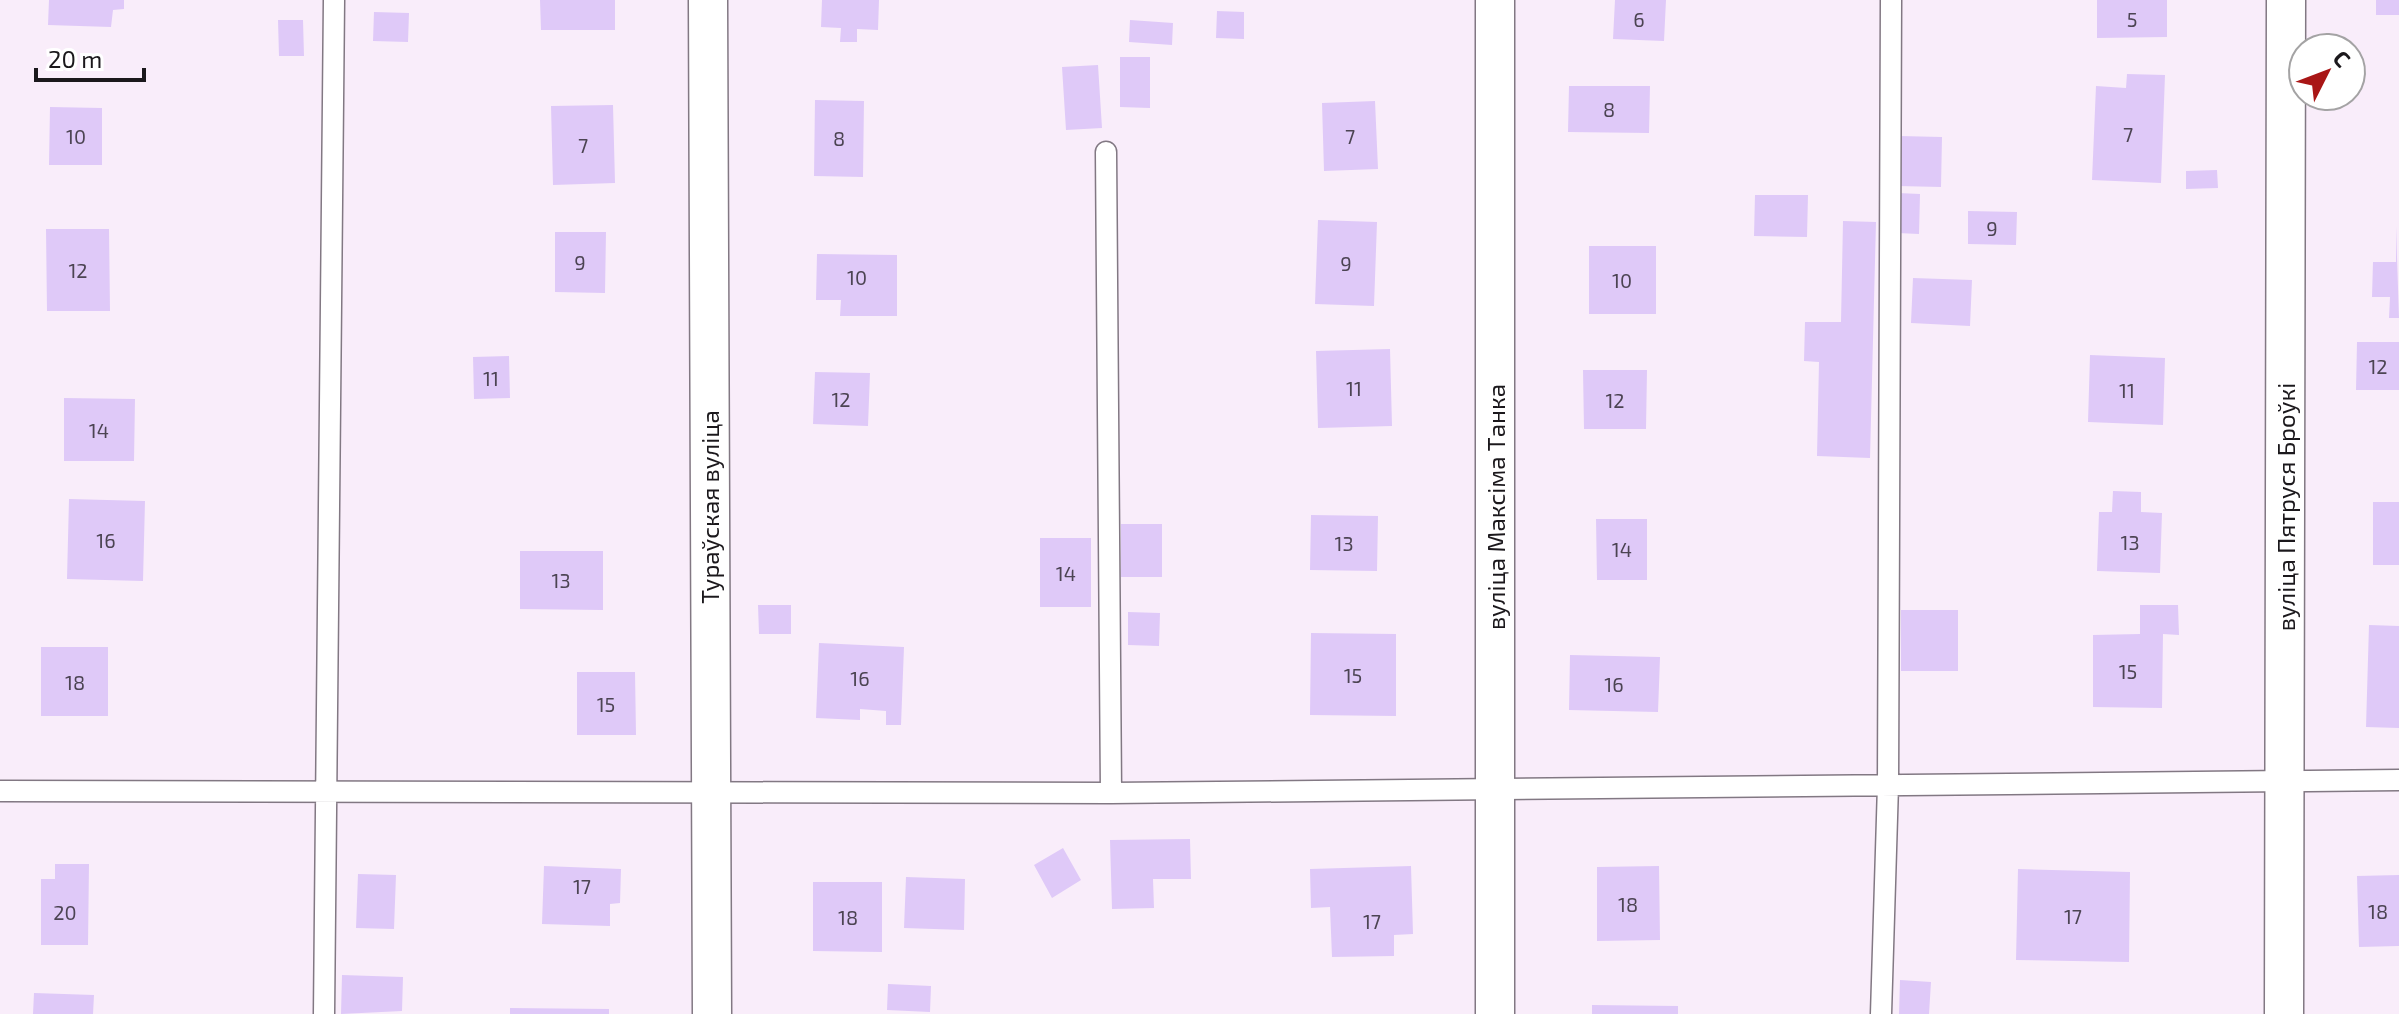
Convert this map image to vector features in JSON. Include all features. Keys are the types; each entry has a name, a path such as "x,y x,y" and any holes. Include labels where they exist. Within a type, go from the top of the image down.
{"street":[{"name":"Тураўская вуліца","path":"708,0 712,1014"},
{"name":"вуліца Максіма Танка","path":"1495,0 1495,1014"},
{"name":"вуліца Пятруся Броўкі","path":"2284,1014 2286,0"}],"lane":[{"path":"324,1014 334,0"},
{"path":"1881,1014 1888,785 1891,0"},
{"path":"1106,152 1111,793"},
{"path":"0,791 325,794 1111,793 2399,780"}],"building":[{"path":"49,0 124,0 124,9 113,10 111,27 48,25"},
{"path":"540,0 615,0 615,30 541,30"},
{"path":"822,0 879,0 878,30 857,29 857,42 840,42 841,28 821,27"},
{"path":"1615,0 1666,0 1664,41 1613,39"},
{"path":"2097,0 2167,0 2167,37 2097,38"},
{"path":"2376,0 2399,0 2399,15 2376,15"},
{"path":"1217,11 1244,12 1244,39 1216,38"},
{"path":"374,12 409,13 408,42 373,41"},
{"path":"278,20 303,20 304,56 279,56"},
{"path":"1130,20 1173,23 1172,45 1129,42"},
{"path":"1120,57 1150,57 1150,108 1120,107"},
{"path":"1098,65 1102,128 1066,130 1062,67"},
{"path":"2127,74 2165,75 2161,183 2092,180 2096,86 2126,88"},
{"path":"1569,86 1650,86 1649,133 1568,132"},
{"path":"815,100 864,101 863,177 814,176"},
{"path":"1375,101 1378,169 1324,171 1322,103"},
{"path":"613,105 615,183 553,185 551,106"},
{"path":"50,107 102,108 102,165 49,165"},
{"path":"1899,136 1942,137 1941,187 1898,186"},
{"path":"2217,170 2218,188 2186,189 2186,171"},
{"path":"1898,193 1920,194 1919,234 1897,233"},
{"path":"1755,195 1808,195 1807,237 1754,236"},
{"path":"1968,211 2017,212 2016,245 1968,244"},
{"path":"1318,220 1377,222 1374,306 1315,304"},
{"path":"1843,221 1876,222 1870,458 1817,456 1819,362 1804,361 1805,322 1841,322"},
{"path":"2396,226 2399,318 2389,318 2390,297 2372,297 2373,262 2396,262"},
{"path":"46,229 109,229 110,311 47,311"},
{"path":"555,232 606,232 605,293 555,292"},
{"path":"1589,246 1656,246 1656,314 1589,314"},
{"path":"817,254 897,255 897,316 840,316 841,300 816,300"},
{"path":"1913,278 1972,280 1970,326 1911,323"},
{"path":"2357,342 2399,342 2399,390 2356,390"},
{"path":"1390,349 1392,426 1318,428 1316,351"},
{"path":"2090,355 2165,358 2163,425 2088,422"},
{"path":"509,356 510,398 474,399 473,357"},
{"path":"1583,370 1647,370 1646,429 1584,429"},
{"path":"815,372 870,373 868,426 813,424"},
{"path":"64,398 135,399 134,461 64,461"},
{"path":"2113,491 2141,492 2141,512 2162,513 2160,573 2097,571 2099,512 2112,512"},
{"path":"69,499 145,501 143,581 67,579"},
{"path":"2373,502 2399,502 2399,565 2373,565"},
{"path":"1311,515 1378,516 1377,571 1310,570"},
{"path":"1596,519 1647,519 1647,580 1597,580"},
{"path":"1121,524 1162,524 1162,577 1121,577"},
{"path":"1040,538 1091,538 1091,607 1040,607"},
{"path":"520,551 603,551 603,610 520,609"},
{"path":"758,605 791,605 791,634 759,634"},
{"path":"2140,605 2178,605 2179,635 2163,634 2162,708 2093,707 2093,635 2140,634"},
{"path":"1901,610 1958,610 1958,671 1901,671"},
{"path":"1128,612 1160,613 1159,646 1128,645"},
{"path":"2369,625 2399,626 2399,728 2366,727"},
{"path":"1311,633 1396,634 1396,716 1310,715"},
{"path":"819,643 904,647 901,725 886,725 886,711 860,709 860,720 816,718"},
{"path":"41,647 108,647 108,716 41,716"},
{"path":"1570,655 1660,657 1658,712 1569,710"},
{"path":"577,672 635,672 636,735 577,735"},
{"path":"1190,839 1191,879 1153,879 1154,908 1112,909 1110,840"},
{"path":"1063,848 1081,880 1052,898 1034,865"},
{"path":"55,864 89,864 88,945 41,945 41,879 55,879"},
{"path":"544,866 621,869 620,903 610,904 610,926 542,924"},
{"path":"1411,866 1413,934 1394,935 1394,956 1332,957 1330,907 1311,908 1310,869"},
{"path":"1659,866 1660,940 1597,941 1597,867"},
{"path":"2018,869 2130,872 2129,962 2016,960"},
{"path":"358,874 396,875 394,929 356,928"},
{"path":"2399,875 2399,946 2359,947 2357,876"},
{"path":"906,877 965,879 964,930 904,928"},
{"path":"813,882 882,882 882,952 813,951"},
{"path":"342,975 403,977 402,1011 341,1014"},
{"path":"1900,980 1931,982 1929,1014 1899,1014"},
{"path":"888,984 931,986 930,1012 887,1010"},
{"path":"34,993 94,995 93,1014 33,1014"},
{"path":"1592,1005 1678,1006 1678,1014 1592,1014"},
{"path":"510,1008 609,1009 609,1014 510,1014"}]}
